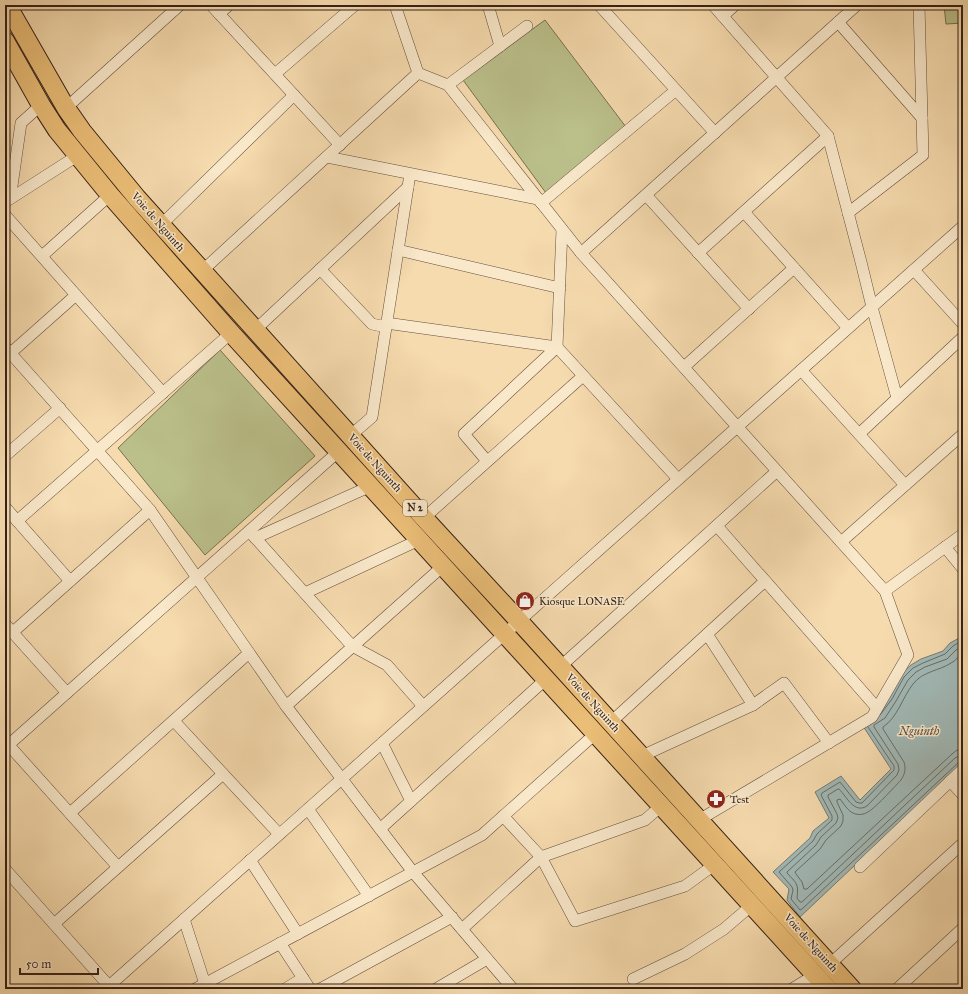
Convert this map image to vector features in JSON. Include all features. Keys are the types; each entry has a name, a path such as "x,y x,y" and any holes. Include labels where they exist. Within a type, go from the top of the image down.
{"highway":[{"name":"Voie de Nguinth","path":"6,5 12,31 45,72 66,108 107,163 202,272 852,989"},
{"name":"Voie de Nguinth","path":"5,41 41,105 57,130 110,194 232,333 828,989"},
{"path":"28,82 45,72"}],"street":[{"path":"66,108 180,5"},
{"path":"211,5 340,145"},
{"path":"219,14 229,5"},
{"path":"275,74 355,5"},
{"path":"395,5 418,73 448,85 581,253 885,590 908,655 872,716 699,820"},
{"path":"488,5 500,46"},
{"path":"599,5 715,133"},
{"path":"713,5 828,136 897,398"},
{"path":"723,16 735,5"},
{"path":"581,253 857,5"},
{"path":"848,213 923,155 919,5"},
{"path":"838,22 922,118"},
{"path":"448,85 527,26"},
{"path":"202,272 418,73"},
{"path":"540,201 676,90"},
{"path":"161,225 294,95"},
{"path":"9,194 21,123 41,105"},
{"path":"698,253 828,136"},
{"path":"9,194 78,156"},
{"path":"326,157 540,201"},
{"path":"350,436 372,417 410,174"},
{"path":"255,330 408,187"},
{"path":"42,256 110,194"},
{"path":"646,195 749,309"},
{"path":"744,212 848,328"},
{"path":"5,215 163,393"},
{"path":"6,872 109,987 963,226"},
{"path":"487,461 464,434 557,347 562,230"},
{"path":"398,250 560,288"},
{"path":"684,367 794,268"},
{"path":"320,269 372,324 557,347 678,479"},
{"path":"914,270 963,324"},
{"path":"76,295 7,353 60,408 150,510 286,706 413,872 513,989"},
{"path":"18,521 97,450 232,333"},
{"path":"859,434 963,337"},
{"path":"801,370 905,485"},
{"path":"424,518 583,376"},
{"path":"5,456 60,408"},
{"path":"841,542 963,434"},
{"path":"118,867 6,744 67,693 197,577 252,534 339,451"},
{"path":"560,667 777,471"},
{"path":"252,534 371,486"},
{"path":"5,507 70,581"},
{"path":"13,632 150,510"},
{"path":"717,526 877,708"},
{"path":"252,534 352,646 387,665 423,706"},
{"path":"885,590 963,534"},
{"path":"305,593 419,540"},
{"path":"945,547 963,569"},
{"path":"286,706 443,566"},
{"path":"611,722 766,581"},
{"path":"5,624 67,693"},
{"path":"707,634 753,705"},
{"path":"70,813 249,653"},
{"path":"380,829 546,679"},
{"path":"642,756 753,705 784,682 829,743"},
{"path":"174,721 279,834"},
{"path":"184,919 200,986 482,835 595,734"},
{"path":"382,743 411,801"},
{"path":"860,867 963,769"},
{"path":"54,924 223,774"},
{"path":"950,781 963,795"},
{"path":"462,929 541,857 645,820 661,806"},
{"path":"308,809 369,896"},
{"path":"503,816 541,857 575,922 685,886 714,865"},
{"path":"830,964 963,843"},
{"path":"250,860 298,934"},
{"path":"633,979 685,954 724,929 752,905"},
{"path":"320,989 452,917"},
{"path":"897,989 963,928"},
{"path":"280,944 310,989"},
{"path":"436,989 487,959"},
{"path":"792,989 815,975"},
{"path":"285,989 303,978"}],"green space":[{"path":"944,5 963,5 963,23 946,24"},
{"path":"545,20 626,127 546,193 463,80"},
{"path":"220,350 315,456 205,555 118,448"}],"water":[{"name":"Nguinth","path":"963,636 963,763 800,917 787,900 789,889 773,872 810,838 813,831 829,818 815,792 841,776 860,800 891,769 863,726 901,674 911,665 921,659 943,651 950,643"}],"place":[{"name":"Kiosque LONASE","path":"525,601"},
{"name":"Test","path":"716,799"}]}
